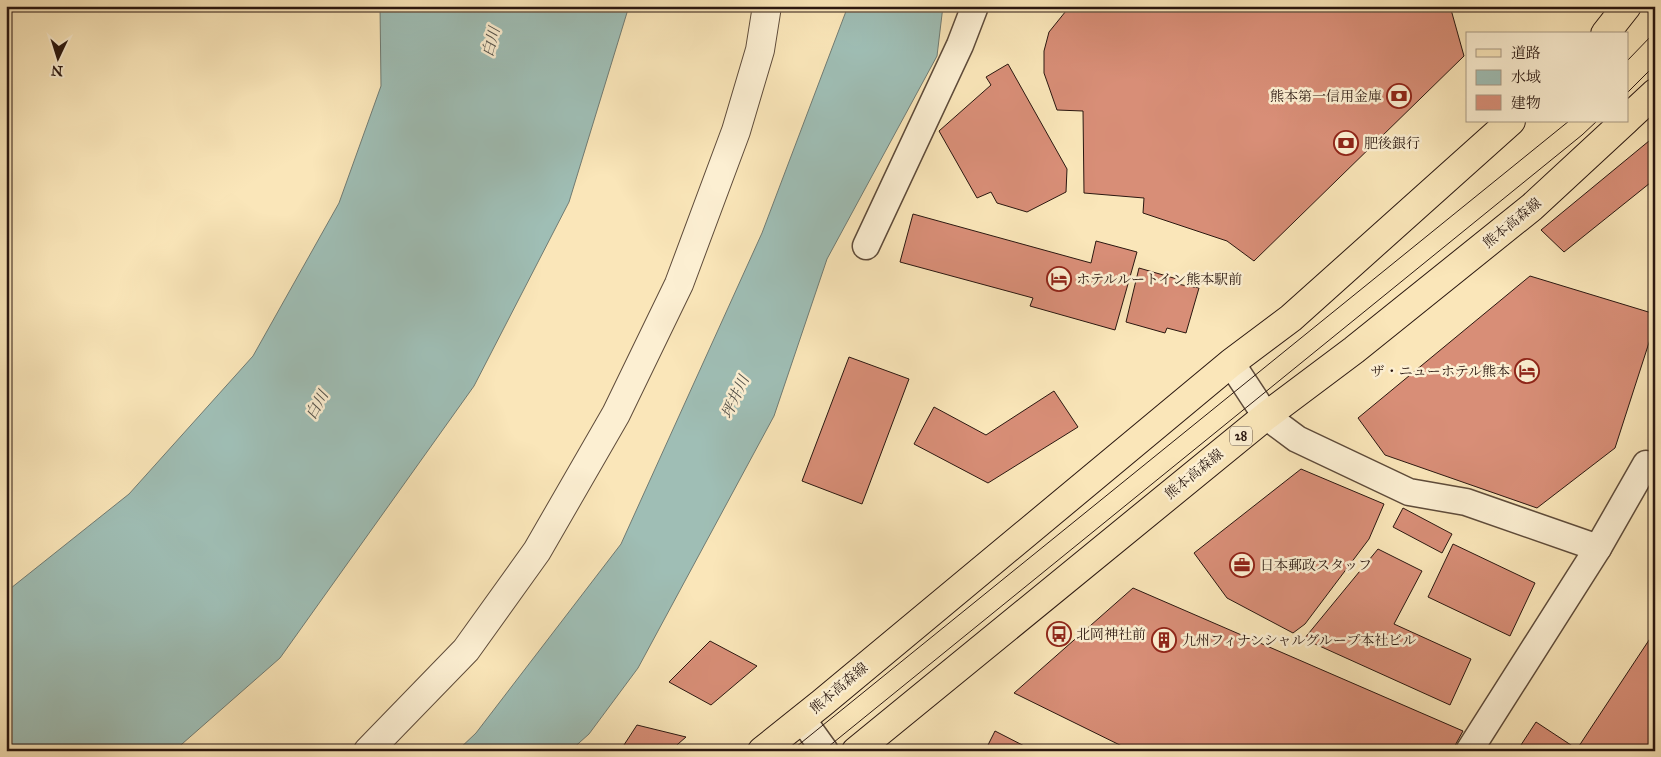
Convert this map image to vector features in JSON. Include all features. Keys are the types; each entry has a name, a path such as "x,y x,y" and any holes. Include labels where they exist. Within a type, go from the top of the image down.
{"main road":[{"path":"1607,32 1627,6"},
{"name":"熊本高森線","path":"1628,118 1655,93"},
{"name":"熊本高森線","path":"762,751 802,720 1231,363 1291,318 1510,122"},
{"name":"熊本高森線","path":"856,751 1266,416 1354,350 1532,207 1624,122"}],"street":[{"path":"368,751 466,650 537,551 616,414 679,284 736,131 760,50 767,6"},
{"path":"866,246 960,45 975,6"},
{"path":"1231,363 1266,416 1297,439 1409,492 1466,502 1598,548"},
{"path":"1468,751 1598,548 1646,464 1655,467"},
{"path":"802,720 825,751"}],"water":[{"name":"白川","path":"380,6 629,6 569,202 474,386 280,658 174,751 6,751 6,592 129,494 253,356 339,203 381,86"},
{"name":"坪井川","path":"848,6 943,6 937,56 827,259 774,416 638,668 589,734 570,751 457,751 476,733 621,544 762,233"}],"building":[{"path":"1070,6 1450,6 1464,56 1254,261 1227,241 1143,213 1144,198 1084,193 1083,111 1057,110 1044,73 1044,51 1049,32"},
{"path":"1008,64 1067,169 1066,192 1027,212 997,203 991,192 977,198 939,131 991,85 986,77"},
{"path":"1655,136 1655,179 1564,252 1541,230"},
{"path":"913,214 1091,263 1096,241 1137,252 1115,330 1030,306 1033,298 900,262"},
{"path":"1139,268 1177,279 1177,284 1199,288 1186,333 1167,328 1165,333 1126,322"},
{"name":"ザ・ニューホテル熊本","path":"1530,276 1655,314 1655,324 1615,448 1537,508 1385,455 1358,418"},
{"path":"849,357 909,379 862,504 802,481"},
{"path":"1054,391 1078,427 988,483 914,444 934,407 986,435"},
{"path":"1301,469 1384,504 1369,539 1305,624 1293,633 1227,598 1194,553"},
{"path":"1403,508 1452,534 1442,553 1393,527"},
{"path":"1453,544 1535,583 1510,636 1428,597"},
{"path":"1378,549 1422,571 1394,624 1471,659 1450,705 1304,639"},
{"name":"九州フィナンシャルグループ本社ビル","path":"1133,588 1463,731 1452,751 1132,751 1014,693"},
{"path":"1655,631 1655,751 1517,751 1536,722 1577,749"},
{"path":"710,641 757,666 711,705 669,682"},
{"path":"637,725 686,737 670,751 620,751"},
{"path":"995,731 1034,751 985,751"}],"tram line":[{"path":"1628,60 1655,32"},
{"path":"1628,92 1655,65"},
{"path":"791,751 1568,122"},
{"path":"823,751 1596,122"}],"place":[{"name":"熊本第一信用金庫","path":"1399,96"},
{"name":"肥後銀行","path":"1346,143"},
{"name":"ホテルルートイン熊本駅前","path":"1059,279"},
{"name":"ザ・ニューホテル熊本","path":"1527,371"},
{"name":"日本郵政スタッフ","path":"1242,565"},
{"name":"北岡神社前","path":"1059,634"},
{"name":"九州フィナンシャルグループ本社ビル","path":"1164,640"}]}
